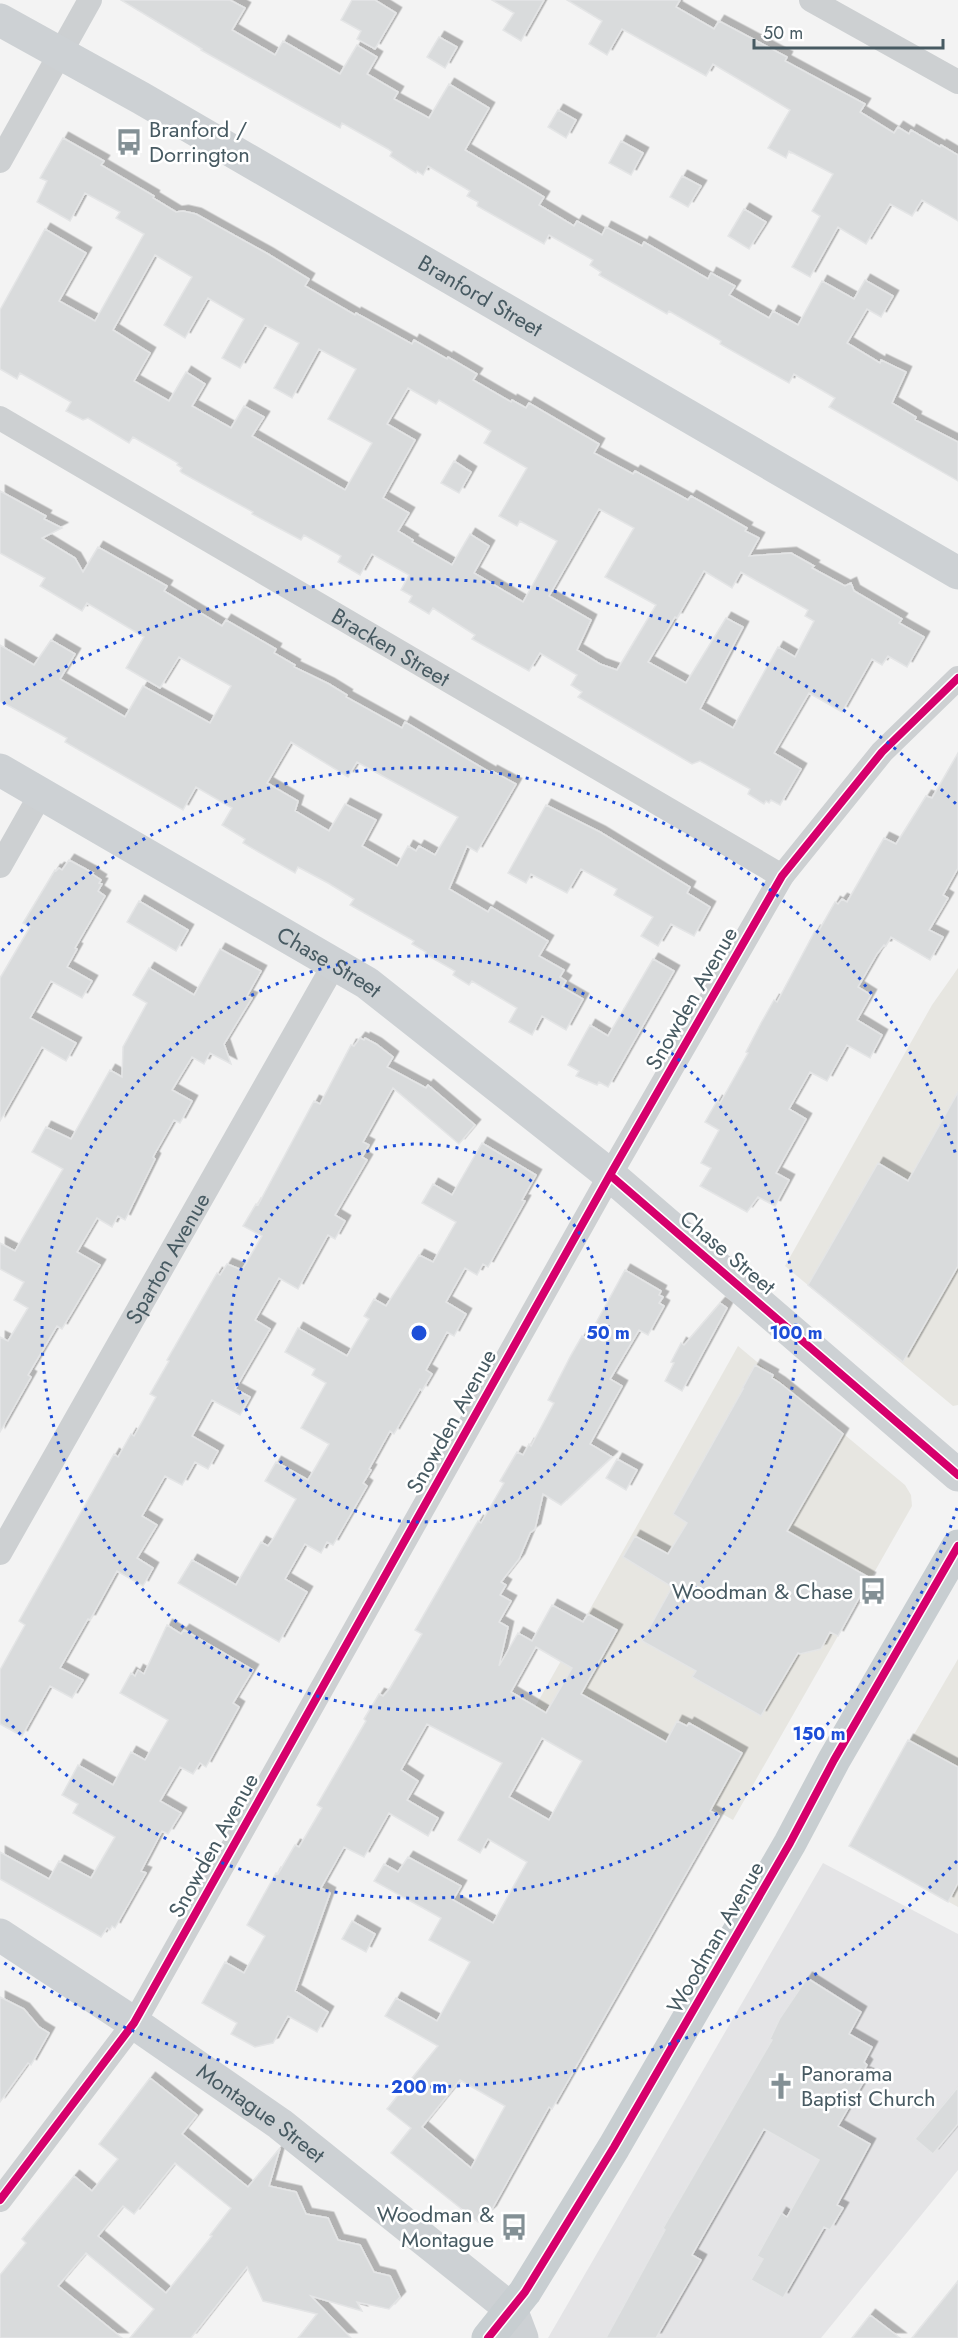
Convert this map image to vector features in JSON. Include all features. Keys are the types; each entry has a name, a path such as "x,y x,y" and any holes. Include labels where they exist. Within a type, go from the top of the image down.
{"main road":[{"name":"Woodman Avenue","path":"488,2338 517,2324 525,2292 614,2147 790,1844 834,1760 958,1546"}],"street":[{"path":"0,161 90,0"},
{"path":"811,0 958,82"},
{"name":"Branford Street","path":"0,20 141,98 958,573"},
{"name":"Bracken Street","path":"0,418 782,876"},
{"name":"Snowden Avenue","path":"0,2200 134,2023 610,1175 782,876 882,752 958,678"},
{"name":"Chase Street","path":"0,770 42,792 367,983 610,1175 958,1475"},
{"path":"0,866 42,792"},
{"name":"Sparton Avenue","path":"0,1553 335,963"},
{"name":"Montague Street","path":"0,1935 134,2023 280,2124 517,2324"}],"shaded area":[{"path":"958,968 958,1405 953,1406 785,1266 932,1005"},
{"path":"738,1346 905,1485 911,1495 912,1506 733,1820 535,1707"},
{"path":"958,1659 958,1907 849,1846"},
{"path":"823,1863 958,1934 958,2170 821,2338 548,2338"}],"building":[{"path":"121,0 230,0 245,8 232,30 275,55 283,41 340,74 357,45 377,57 367,74 398,92 394,99 429,118 449,84 489,108 465,150 544,197 539,205 574,226 577,221 602,235 606,227 642,246 644,242 708,279 711,273 735,286 729,295 769,318 773,311 798,325 822,281 854,299 865,280 893,296 881,317 867,309 847,343 880,363 881,360 906,372 892,403 916,417 915,420 958,442 958,481 829,407 835,398 794,374 789,383 720,344 721,341 669,311 667,314 599,275 601,272 590,265 593,260 549,235 544,244 477,206 478,202 467,196 470,191 428,166 423,175 417,171 416,173 390,156 392,152 388,149 342,123 340,128 302,107 201,50"},
{"path":"352,0 375,0 396,13 375,49 357,39 361,31 341,20"},
{"path":"492,0 544,0 521,41 503,30 514,13"},
{"path":"567,0 680,0 676,7 714,29 719,21 787,57 785,61 865,104 860,112 894,133 898,127 909,134 911,130 958,155 958,221 922,200 912,216 890,204 866,244 838,227 810,277 792,267 820,216 812,211 833,174 789,151 786,158 768,148 790,110 713,64 706,76 622,29 607,55 589,44 602,21"},
{"path":"439,37 457,47 445,68 427,57"},
{"path":"558,110 576,120 566,138 548,127"},
{"path":"63,138 104,161 101,165 154,196 153,198 176,212 196,214 268,254 309,279 305,286 355,315 356,313 412,344 414,340 447,359 448,357 477,374 473,380 511,402 512,400 526,408 529,403 599,444 594,453 633,474 635,471 688,500 691,496 747,528 745,531 759,538 749,556 791,553 814,566 812,568 845,586 851,583 854,591 902,619 899,623 924,637 907,667 888,656 882,665 872,659 842,712 809,693 774,753 801,769 780,805 771,800 764,804 748,794 750,789 700,761 692,764 578,697 582,692 571,685 577,675 540,653 529,671 472,639 475,635 433,608 429,614 409,602 412,596 401,590 409,575 372,554 360,575 338,562 341,556 304,535 301,540 252,514 253,512 182,473 180,471 182,468 177,465 178,463 133,437 129,443 88,418 83,420 66,411 71,402 20,373 17,379 0,369 0,310 45,229 86,253 59,301 95,321 144,234 116,218 120,212 85,193 70,221 37,202 47,181 40,178","holes":["155,255 192,277 164,325 185,338 208,298 244,319 222,358 240,368 265,325 299,343 274,388 292,398 319,349 356,369 328,419 372,443 345,490 252,436 264,417 244,406 231,428 192,406 205,384 186,372 169,401 134,381 150,353 113,330","408,388 436,404 439,400 491,431 484,443 527,468 499,516 517,526 520,521 557,541 523,602 474,573 489,546 470,534 452,565 412,542 413,540 398,531 409,513 383,498 415,440 387,424","599,509 634,528 605,577 656,605 617,670 600,664 577,650 591,620 549,596","704,571 732,588 741,572 808,610 805,616 814,621 795,657 778,647 733,728 700,709 743,627 726,618 686,683 648,662 675,617 677,618"]},
{"path":"621,141 643,153 631,175 609,163"},
{"path":"682,176 701,186 688,207 670,197"},
{"path":"744,209 766,222 749,249 728,236"},
{"path":"454,461 471,472 459,493 441,483"},
{"path":"0,491 46,516 44,519 62,528 42,538 75,558 83,572 98,547 167,586 164,591 222,626 226,620 276,649 274,653 295,665 294,667 329,684 347,695 346,697 402,728 405,722 491,773 492,771 516,784 477,852 467,846 449,889 488,912 491,907 548,941 539,956 564,970 560,977 566,981 562,987 583,999 566,1030 542,1016 532,1035 509,1022 517,1008 472,981 469,985 453,975 455,971 425,954 426,952 412,944 414,941 350,905 354,899 328,883 298,867 295,873 243,843 245,839 222,825 232,808 196,787 183,810 65,742 67,738 0,701 0,645 34,665 51,640 75,654 60,679 125,717 143,686 210,723 231,686 179,657 160,688 126,668 144,637 87,603 82,611 40,586 45,578 0,553","holes":["291,742 348,777 357,762 458,817 435,855 419,846 416,851 408,846 397,866 362,846 376,820 345,804 329,831 295,811 298,801 267,783"]},
{"path":"958,753 958,868 943,895 948,898 929,930 943,937 930,960 891,937 886,946 884,945 877,954 858,987 871,995 857,1020 882,1035 870,1058 847,1045 827,1081 810,1072 789,1109 806,1119 776,1173 789,1180 775,1206 758,1197 747,1212 700,1186 711,1168 701,1163 719,1130 705,1122 717,1101 720,1103 748,1053 746,1052 761,1023 774,1000 777,1002 815,931 818,932 835,902 838,904 842,899 847,902 884,838 896,844 926,796 932,798"},
{"path":"546,805 600,832 690,887 687,893 710,907 694,936 671,924 658,946 641,936 653,917 614,895 617,889 581,869 567,893 531,874 526,883 508,873"},
{"path":"69,860 101,880 99,883 102,884 98,891 105,896 75,948 77,949 67,967 92,981 82,998 51,981 30,1018 76,1043 66,1061 42,1047 0,1121 0,978 30,927 23,923 55,870 59,868 62,870"},
{"path":"139,901 188,930 176,951 127,922"},
{"path":"220,949 261,971 247,996 252,998 224,1044 231,1064 210,1053 204,1064 192,1057 172,1090 192,1101 180,1123 174,1120 153,1157 155,1159 125,1220 118,1216 112,1227 97,1218 77,1252 100,1265 62,1329 57,1326 28,1375 31,1377 0,1432 0,1337 8,1341 28,1308 14,1300 24,1282 0,1269 0,1243 15,1251 63,1169 32,1152 46,1127 71,1139 110,1070 122,1077 123,1047 147,1003 133,995 149,968 194,995"},
{"path":"653,959 674,971 608,1087 599,1082 597,1085 576,1076 579,1071 568,1065 590,1025 608,1036"},
{"path":"360,1038 376,1044 393,1057 387,1067 426,1088 428,1085 475,1125 459,1144 393,1088 363,1142 369,1145 362,1157 367,1160 335,1215 345,1221 335,1239 328,1235 298,1289 279,1278 255,1320 270,1329 235,1389 250,1397 240,1415 212,1400 192,1436 218,1451 208,1469 195,1462 182,1485 165,1476 142,1516 157,1525 137,1558 153,1568 143,1586 117,1571 60,1668 83,1680 72,1698 50,1686 22,1736 0,1724 0,1670 25,1625 19,1621 114,1454 118,1457 131,1434 134,1436 156,1397 150,1394 169,1361 167,1360 217,1273 220,1275 227,1264 242,1270 262,1236 243,1226 256,1204 258,1205 314,1101 320,1104 351,1045 354,1046"},
{"path":"958,1092 958,1266 903,1362 808,1285 878,1163 908,1181"},
{"path":"482,1143 536,1175 522,1200 525,1201 488,1267 483,1264 477,1275 465,1268 446,1302 466,1314 454,1336 447,1332 426,1370 432,1374 422,1391 420,1389 394,1434 390,1431 363,1483 367,1486 333,1545 327,1542 321,1553 305,1544 285,1579 307,1592 279,1642 178,1583 192,1560 236,1585 261,1542 268,1546 273,1539 296,1499 265,1481 276,1462 308,1480 329,1444 301,1428 326,1383 312,1375 315,1369 285,1352 298,1328 347,1356 369,1319 364,1316 374,1299 386,1306 419,1255 433,1262 456,1222 422,1203 433,1184 452,1195"},
{"path":"625,1270 661,1291 659,1295 663,1297 659,1303 664,1306 648,1335 639,1330 610,1379 622,1386 590,1444 612,1457 561,1505 543,1494 535,1529 530,1533 519,1559 501,1582 506,1585 500,1595 511,1601 499,1622 508,1627 499,1666 518,1633 532,1641 552,1605 583,1622 588,1614 617,1630 581,1694 666,1742 677,1721 687,1726 689,1723 742,1753 710,1811 719,1816 552,2109 549,2107 491,2211 478,2222 391,2153 411,2128 387,2109 438,2046 385,2016 396,1998 437,2021 470,1962 429,1940 441,1918 374,1881 384,1864 398,1872 408,1857 461,1886 453,1900 493,1923 527,1862 488,1839 480,1853 458,1840 502,1763 427,1724 401,1770 418,1781 407,1800 438,1818 428,1836 389,1813 364,1857 344,1847 321,1888 330,1893 295,1991 328,2012 317,2032 288,2016 273,2043 255,2047 231,2034 237,2023 202,2003 225,1962 244,1973 265,1936 247,1925 276,1873 278,1874 295,1845 299,1847 322,1808 317,1805 366,1721 364,1719 379,1694 383,1696 390,1688 422,1634 415,1630 478,1521 481,1523 504,1483 500,1481 517,1452 523,1455 529,1444 531,1446 554,1403 548,1400 571,1355 582,1336 587,1339","holes":["536,1647 572,1668 546,1713 511,1692","542,1738 582,1761 549,1820 509,1797","460,2080 505,2106 471,2168 422,2127"]},
{"path":"720,1303 727,1308 682,1391 665,1381 674,1363 671,1362 681,1343 684,1345"},
{"path":"755,1365 773,1375 772,1378 843,1434 787,1531 870,1578 838,1636 830,1632 821,1649 798,1653 761,1716 692,1677 696,1671 642,1641 672,1587 623,1557 635,1536 668,1554 687,1523 673,1514"},
{"path":"617,1459 637,1470 626,1490 606,1478"},
{"path":"167,1625 181,1634 184,1630 253,1670 233,1703 239,1707 206,1767 200,1763 193,1774 180,1767 160,1801 181,1813 168,1834 162,1831 141,1871 146,1873 115,1928 112,1926 110,1930 107,1928 101,1937 0,1879 0,1852 49,1879 59,1861 91,1878 115,1837 73,1813 78,1804 62,1795 78,1765 113,1785 131,1752 145,1760 168,1720 120,1693 131,1673 135,1676 138,1670 144,1674"},
{"path":"908,1740 958,1767 958,1883 948,1902 849,1846"},
{"path":"352,1921 375,1934 366,1952 342,1939"},
{"path":"807,1978 861,2012 849,2034 872,2047 864,2062 867,2065 863,2072 868,2074 838,2126 870,2144 837,2205 843,2208 830,2230 824,2227 783,2298 751,2280 763,2259 757,2256 781,2213 787,2217 819,2160 764,2129 692,2255 701,2260 656,2338 606,2338 665,2230 663,2228 772,2040 770,2039 780,2018"},
{"path":"0,1997 24,2009 39,2027 49,2033 31,2065 28,2063 0,2102"},
{"path":"150,2078 197,2115 182,2134 248,2187 280,2148 269,2186 296,2192 306,2214 328,2218 338,2240 360,2245 374,2272 390,2276 400,2297 389,2309 357,2302 362,2311 311,2296 351,2338 298,2338 317,2314 263,2301 247,2267 191,2338 130,2338 154,2309 86,2253 58,2286 122,2338 0,2338 0,2275 26,2243 22,2239 74,2176 92,2191 118,2159 99,2144","holes":["175,2163 231,2208 210,2235 212,2236 166,2293 98,2236 123,2206 134,2214"]},
{"path":"958,2087 958,2124 933,2154 915,2139"},
{"path":"958,2281 958,2338 912,2338"},
{"path":"870,2315 900,2338 852,2338"}],"cycle path":[{"path":"0,2200 134,2023 610,1175 782,876 882,752 958,678"},
{"path":"610,1175 958,1475"},
{"path":"488,2338 525,2292 614,2147 958,1546"}],"place":[{"name":"Branford / Dorrington","path":"129,142"},
{"name":"Woodman & Chase","path":"873,1591"},
{"name":"Panorama Baptist Church","path":"781,2086"},
{"name":"Woodman & Montague","path":"514,2227"}]}
